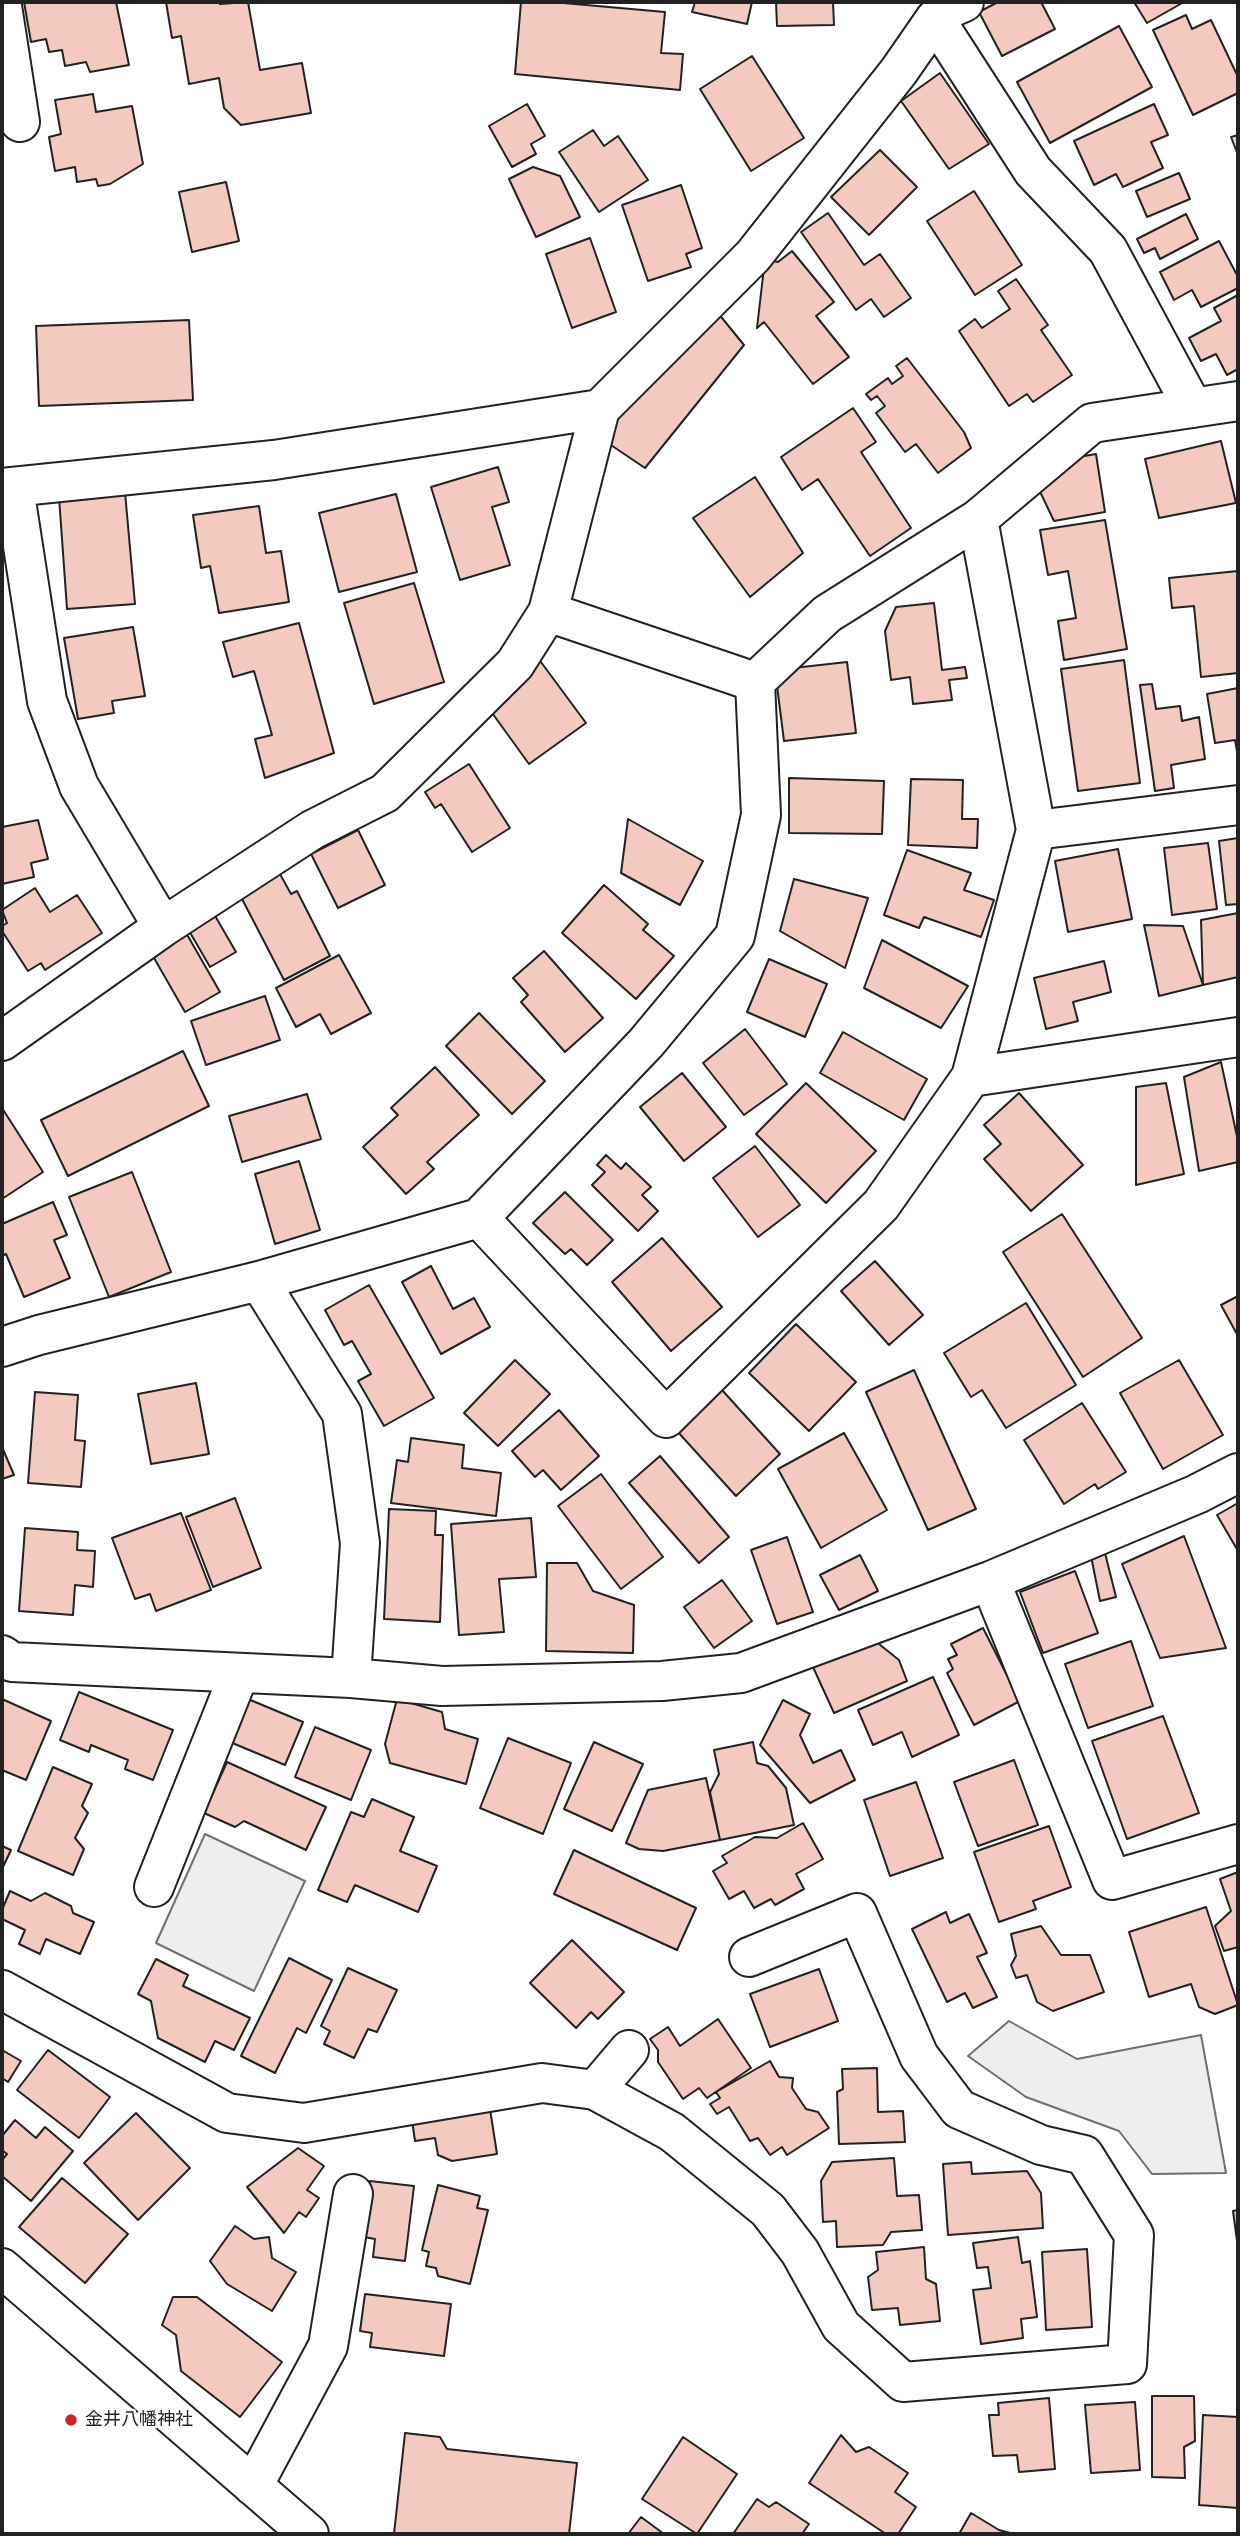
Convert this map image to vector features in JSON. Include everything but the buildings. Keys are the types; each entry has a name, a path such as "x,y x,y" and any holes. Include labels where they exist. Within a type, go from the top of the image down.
{"street":[{"path":"2,6 5,46 20,122"},
{"path":"2,1041 163,927 312,830 385,793 515,664 548,612 600,409 753,256 947,8 1033,171 1108,250 1193,408"},
{"path":"2,1347 38,1335 259,1281 479,1218 646,1043 735,936 761,814 755,682 827,614 978,519 1092,423 1238,401"},
{"path":"163,927 79,786 47,701 8,488 274,460 600,409"},
{"path":"479,1218 666,1418 881,1205 971,1077 1036,830 978,519"},
{"path":"548,612 755,682"},
{"path":"1036,830 1238,805"},
{"path":"971,1077 1238,1037"},
{"path":"259,1281 342,1414 360,1543 351,1678"},
{"path":"2,1655 12,1662 351,1678 442,1686 662,1681 741,1673 990,1581 1197,1494 1238,1473"},
{"path":"990,1581 1112,1880 1238,1844"},
{"path":"154,1887 239,1674"},
{"path":"2,1990 227,2113 304,2123 542,2083 594,2090 672,2132 768,2210 800,2252 841,2326 903,2382 1127,2364 1133,2235 1084,2155 1041,2145 959,2109 919,2056 857,1913 749,1957"},
{"path":"594,2090 629,2050"},
{"path":"253,2486 328,2346 354,2194"},
{"path":"2,2268 309,2534"}],"shaded area":[{"path":"205,1834 305,1881 254,1991 156,1943"},
{"path":"1009,2021 1077,2059 1201,2035 1226,2173 1152,2174 1119,2131 1026,2097 968,2056"}],"place":[{"name":"金井八幡神社","path":"71,2420"}]}
